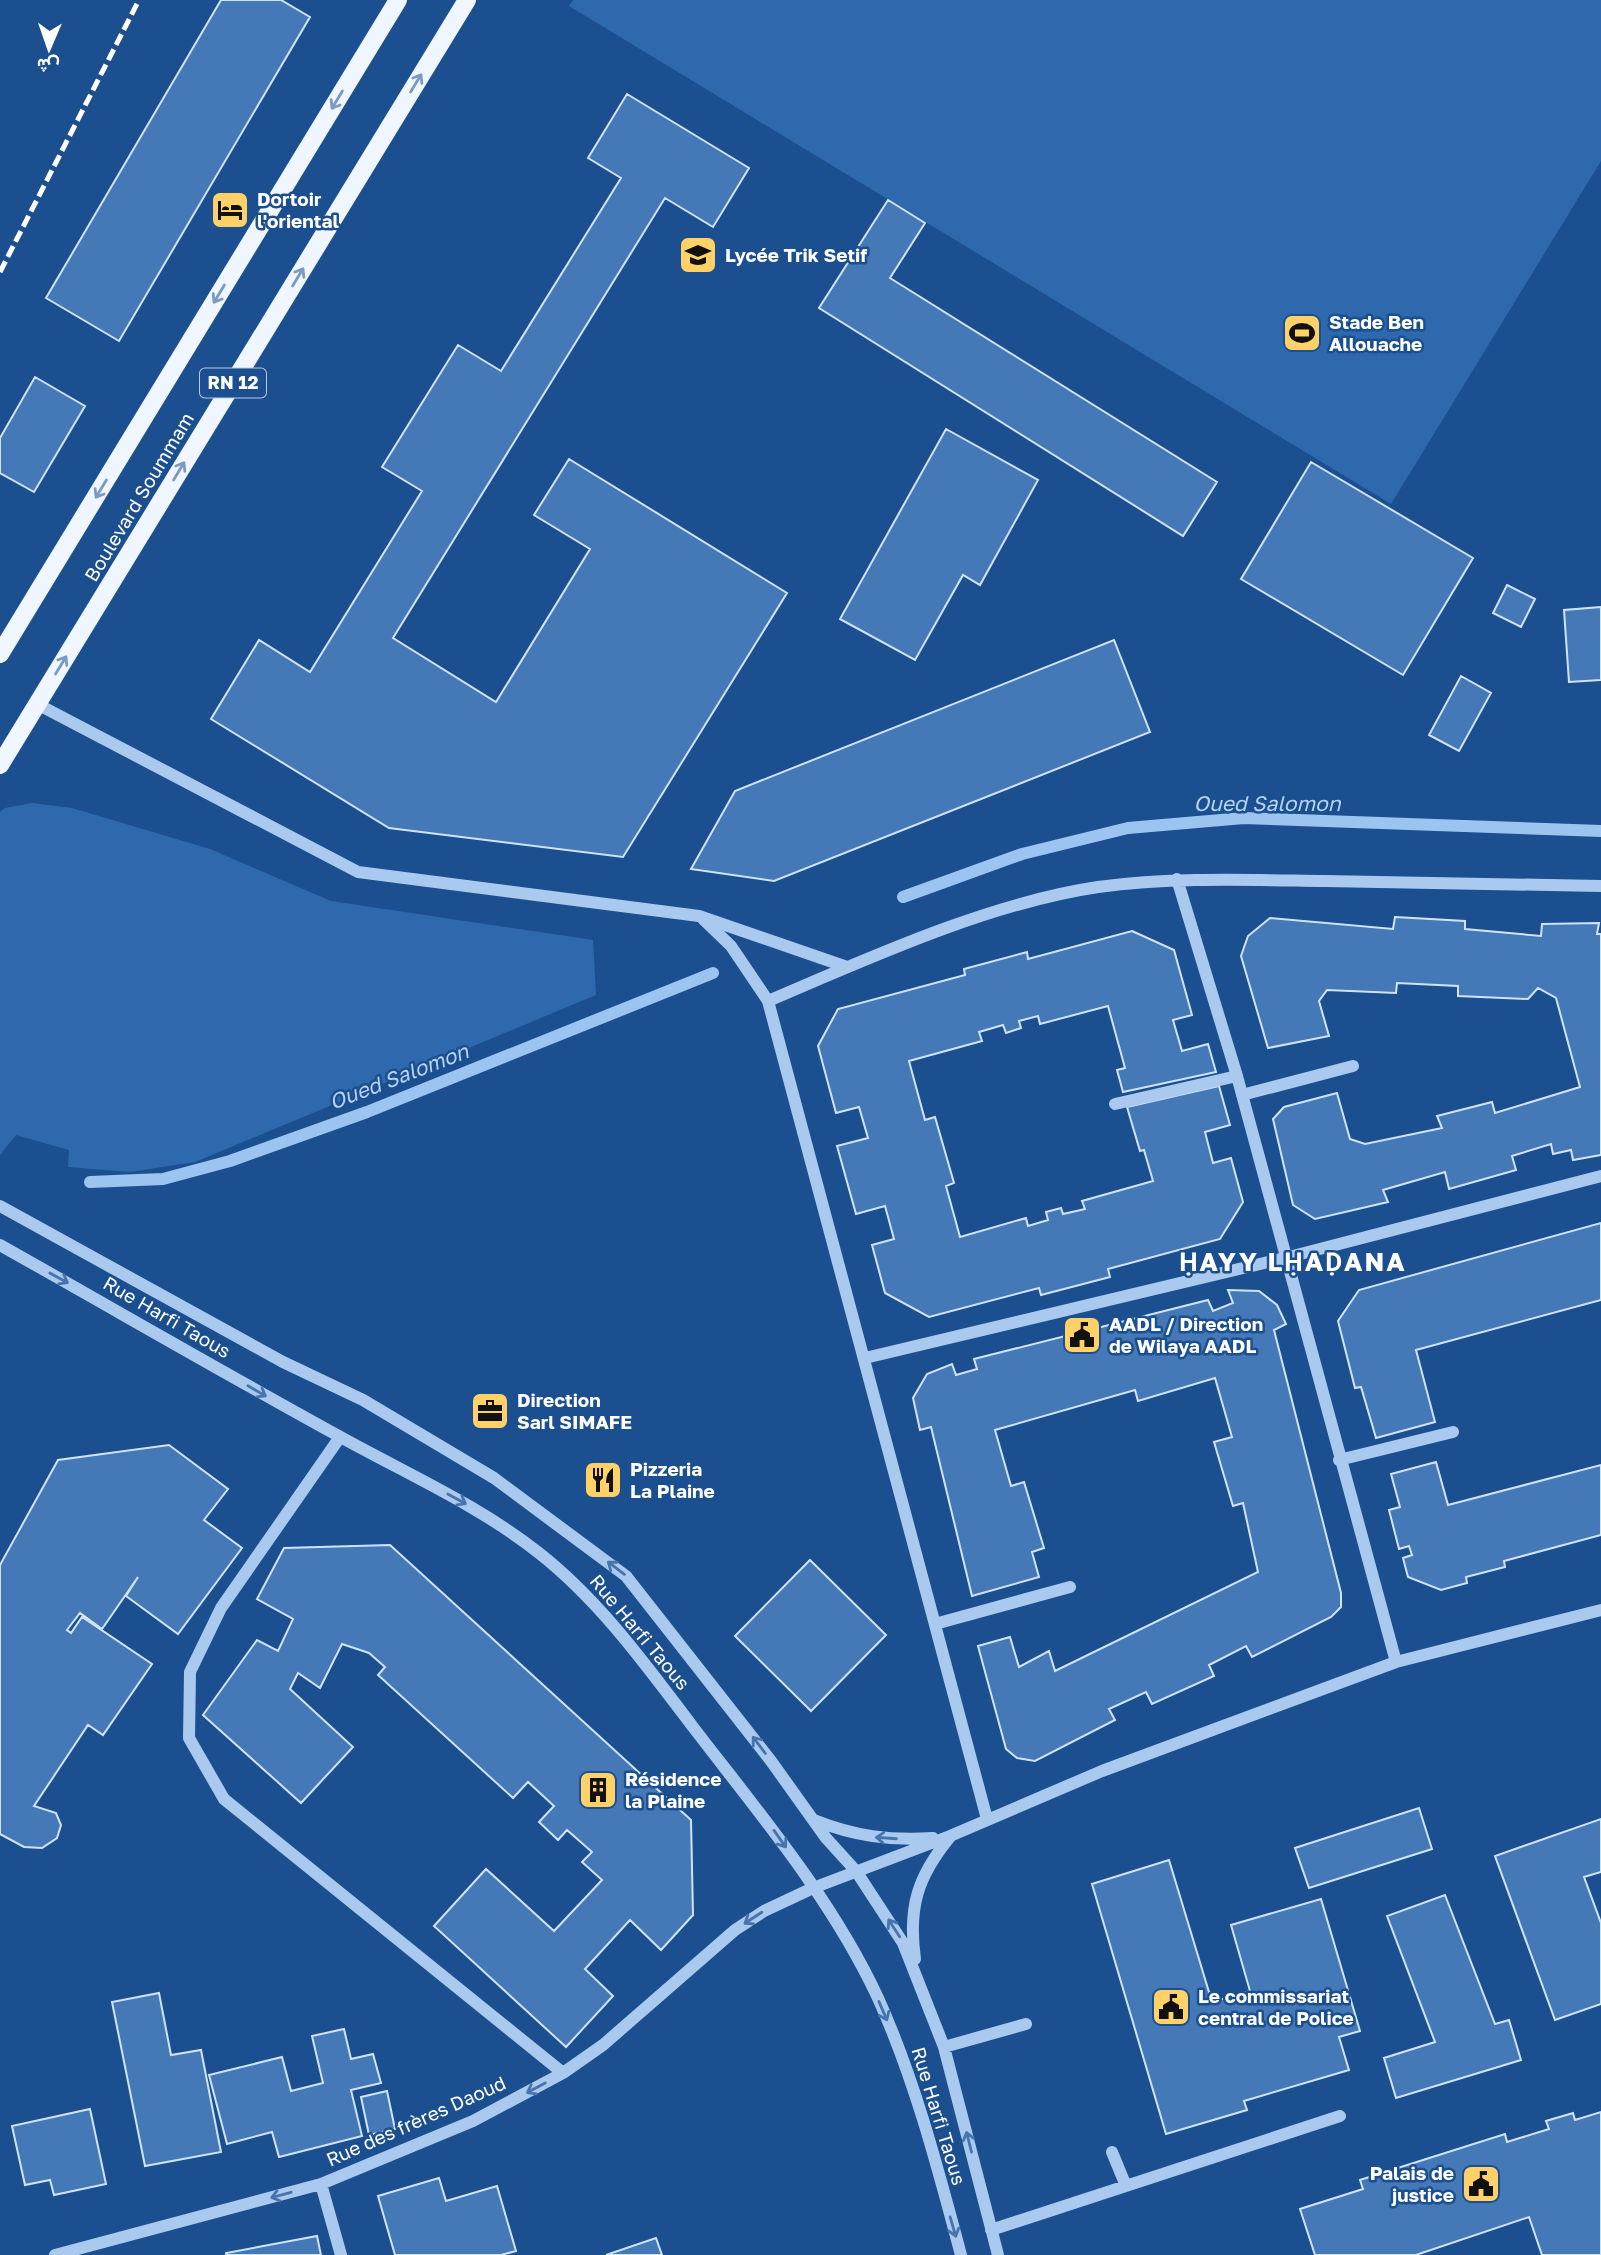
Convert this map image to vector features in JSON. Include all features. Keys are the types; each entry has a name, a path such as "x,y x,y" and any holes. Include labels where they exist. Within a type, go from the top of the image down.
{"main road":[{"name":"Boulevard Soummam","path":"0,654 398,0"},
{"name":"Boulevard Soummam","path":"0,765 467,0"}],"street":[{"path":"37,704 358,872 699,916 847,967"},
{"path":"768,1001 943,930 1018,905 1096,888 1177,879 1601,886"},
{"path":"1177,879 1237,1076 1339,1460 1396,1662"},
{"path":"699,916 731,946 768,1001 987,1819"},
{"path":"1242,1095 1353,1066"},
{"path":"1115,1104 1237,1076"},
{"path":"864,1359 1285,1258 1601,1176"},
{"name":"Rue Harfi Taous","path":"0,1206 283,1362 363,1400 494,1478 626,1576 690,1656 826,1838 856,1871 903,1943 944,2047 998,2255"},
{"name":"Rue Harfi Taous","path":"0,1245 340,1437 470,1507 537,1552 587,1594 650,1670 775,1831 814,1888 861,1966 877,1996 910,2078 961,2255"},
{"path":"1339,1460 1452,1433"},
{"path":"340,1437 221,1608 190,1672 188,1738 224,1799 564,2073"},
{"path":"936,1624 1070,1587"},
{"path":"814,1820 850,1833 880,1839 909,1840 950,1836 1102,1771 1396,1662 1601,1610"},
{"name":"Rue Harfi Taous","path":"917,1976 912,1939 916,1892 931,1861 950,1836"},
{"name":"Rue des frères Daoud","path":"55,2255 321,2184 473,2121 564,2073 603,2045 735,1930 764,1910 856,1871 950,1836"},
{"path":"944,2047 1026,2024"},
{"path":"991,2231 1340,2116"},
{"path":"1112,2152 1126,2186"},
{"path":"321,2184 341,2255"}],"shaded area":[{"name":"Stade Ben Allouache","path":"573,0 1601,0 1601,161 1391,504 569,6"},
{"path":"32,803 72,808 210,849 331,901 593,940 596,995 195,1162 130,1172 68,1167 69,1150 16,1135 0,1155 0,812 5,808"}],"building":[{"path":"221,0 281,0 310,17 119,341 46,298"},
{"path":"627,94 749,168 713,227 665,198 393,638 496,702 590,549 534,515 569,459 787,593 623,857 389,828 211,719 259,640 310,672 422,491 382,467 458,345 501,371 621,178 588,158"},
{"path":"888,200 925,223 890,278 1217,482 1183,536 819,308"},
{"path":"35,377 85,406 34,492 0,473 0,438"},
{"path":"946,429 1038,480 980,585 963,575 915,660 840,619"},
{"path":"1311,462 1473,558 1403,675 1241,579"},
{"path":"1507,585 1535,599 1521,627 1493,613"},
{"path":"1601,607 1601,680 1569,682 1564,610"},
{"path":"1114,640 1150,732 774,881 691,869 735,791"},
{"path":"1461,676 1491,693 1459,751 1429,735"},
{"path":"1395,917 1465,921 1465,929 1541,936 1542,924 1599,923 1601,1155 1573,1160 1571,1150 1553,1154 1551,1144 1512,1156 1516,1170 1449,1189 1445,1172 1383,1190 1388,1202 1315,1219 1293,1205 1273,1119 1284,1107 1337,1093 1350,1139 1365,1144 1442,1128 1437,1116 1492,1102 1495,1113 1580,1087 1556,998 1538,988 1528,999 1458,996 1458,986 1397,983 1396,993 1327,990 1319,1001 1329,1036 1268,1048 1241,956 1248,936 1270,918 1393,929"},
{"path":"1132,931 1174,950 1192,1015 1173,1020 1182,1051 1208,1044 1216,1072 1123,1092 1117,1070 1125,1068 1108,1006 1040,1024 1038,1016 1019,1021 1021,1028 1006,1033 1003,1025 979,1032 982,1041 909,1061 925,1120 935,1117 954,1183 946,1186 960,1237 1026,1218 1028,1226 1048,1220 1046,1212 1061,1208 1063,1214 1085,1209 1082,1201 1153,1181 1144,1150 1140,1151 1127,1107 1219,1086 1230,1125 1205,1132 1213,1163 1231,1158 1243,1202 1220,1239 1108,1269 1110,1277 1041,1295 1039,1288 929,1317 885,1293 872,1245 894,1239 885,1206 856,1214 837,1146 868,1138 859,1107 836,1113 818,1046 838,1009 965,975 964,969 1027,952 1028,959"},
{"path":"1601,1223 1601,1300 1416,1350 1435,1422 1376,1438 1361,1387 1355,1388 1338,1321 1359,1290"},
{"path":"1228,1290 1259,1291 1277,1305 1286,1324 1274,1330 1341,1593 1341,1607 1331,1617 1252,1657 1246,1646 1209,1665 1214,1676 1152,1704 1146,1692 1109,1709 1115,1720 1035,1761 1017,1758 1006,1749 978,1646 1010,1637 1019,1667 1049,1651 1055,1671 1258,1572 1243,1503 1233,1506 1214,1442 1232,1437 1215,1378 1138,1401 1135,1390 995,1430 1011,1486 1024,1482 1044,1548 1032,1552 1039,1577 972,1596 931,1427 920,1430 913,1398 927,1374 952,1364 956,1375 977,1369 974,1359 1208,1300 1213,1311 1233,1303"},
{"path":"169,1445 228,1489 204,1520 242,1548 178,1634 126,1596 138,1577 102,1629 80,1613 67,1630 71,1633 82,1617 152,1664 103,1735 88,1725 34,1806 56,1813 61,1825 57,1838 42,1848 24,1847 0,1834 0,1565 58,1460"},
{"path":"1436,1462 1448,1505 1601,1465 1601,1535 1504,1561 1505,1567 1466,1577 1467,1583 1441,1590 1408,1577 1403,1558 1412,1555 1409,1546 1399,1549 1389,1510 1400,1507 1391,1474"},
{"name":"Résidence la Plaine","path":"390,1545 691,1820 693,1915 661,1950 630,1920 585,1969 613,1996 566,2047 434,1926 486,1869 554,1931 602,1880 582,1862 592,1852 567,1830 558,1840 539,1822 554,1806 528,1782 513,1798 378,1675 385,1667 369,1653 342,1644 320,1688 298,1673 290,1689 353,1747 301,1803 203,1715 257,1640 278,1651 293,1619 257,1599 284,1548"},
{"path":"810,1560 886,1635 811,1711 735,1636"},
{"path":"1419,1808 1432,1849 1309,1888 1295,1848"},
{"path":"1601,1819 1601,1872 1584,1877 1601,1923 1601,2004 1555,2020 1495,1856"},
{"path":"1169,1860 1212,2002 1250,1991 1231,1925 1321,1899 1360,2031 1339,2037 1349,2070 1244,2101 1247,2110 1166,2134 1092,1884"},
{"path":"1445,1895 1495,2024 1509,2020 1521,2060 1396,2098 1384,2058 1435,2042 1387,1916"},
{"path":"159,1993 171,2055 201,2050 221,2152 145,2166 112,2002"},
{"path":"344,2029 351,2059 373,2054 381,2083 351,2090 362,2136 279,2157 272,2132 227,2144 209,2075 282,2057 291,2091 323,2083 312,2036"},
{"path":"387,2091 395,2129 369,2135 361,2097"},
{"path":"90,2109 106,2184 54,2195 50,2180 25,2185 12,2126"},
{"name":"Palais de justice","path":"1601,2112 1601,2255 1542,2255 1529,2217 1416,2255 1315,2255 1300,2209 1363,2189 1360,2180 1505,2134 1507,2142 1549,2129 1546,2121 1573,2113 1575,2120"},
{"path":"439,2178 446,2201 497,2186 516,2251 501,2255 395,2255 378,2196"},
{"path":"317,2236 321,2255 226,2255 226,2253"},
{"path":"656,2238 662,2255 606,2255"}],"waterway":[{"name":"Oued Salomon","path":"903,897 1022,854 1128,828 1244,818 1601,831"},
{"name":"Oued Salomon","path":"90,1182 163,1179 230,1161 367,1112 713,973"}],"railway":[{"path":"0,272 139,0"}],"place":[{"name":"Dortoir l'oriental","path":"230,210"},
{"name":"Lycée Trik Setif","path":"698,255"},
{"name":"Stade Ben Allouache","path":"1302,333"},
{"name":"AADL / Direction de Wilaya AADL","path":"1082,1335"},
{"name":"Direction Sarl SIMAFE","path":"490,1411"},
{"name":"Pizzeria La Plaine","path":"603,1480"},
{"name":"Résidence la Plaine","path":"598,1790"},
{"name":"Le commissariat central de Police","path":"1171,2007"},
{"name":"Palais de justice","path":"1481,2184"}],"district":[{"name":"ḤAYY LḤAḌANA","path":"1293,1262"}]}
